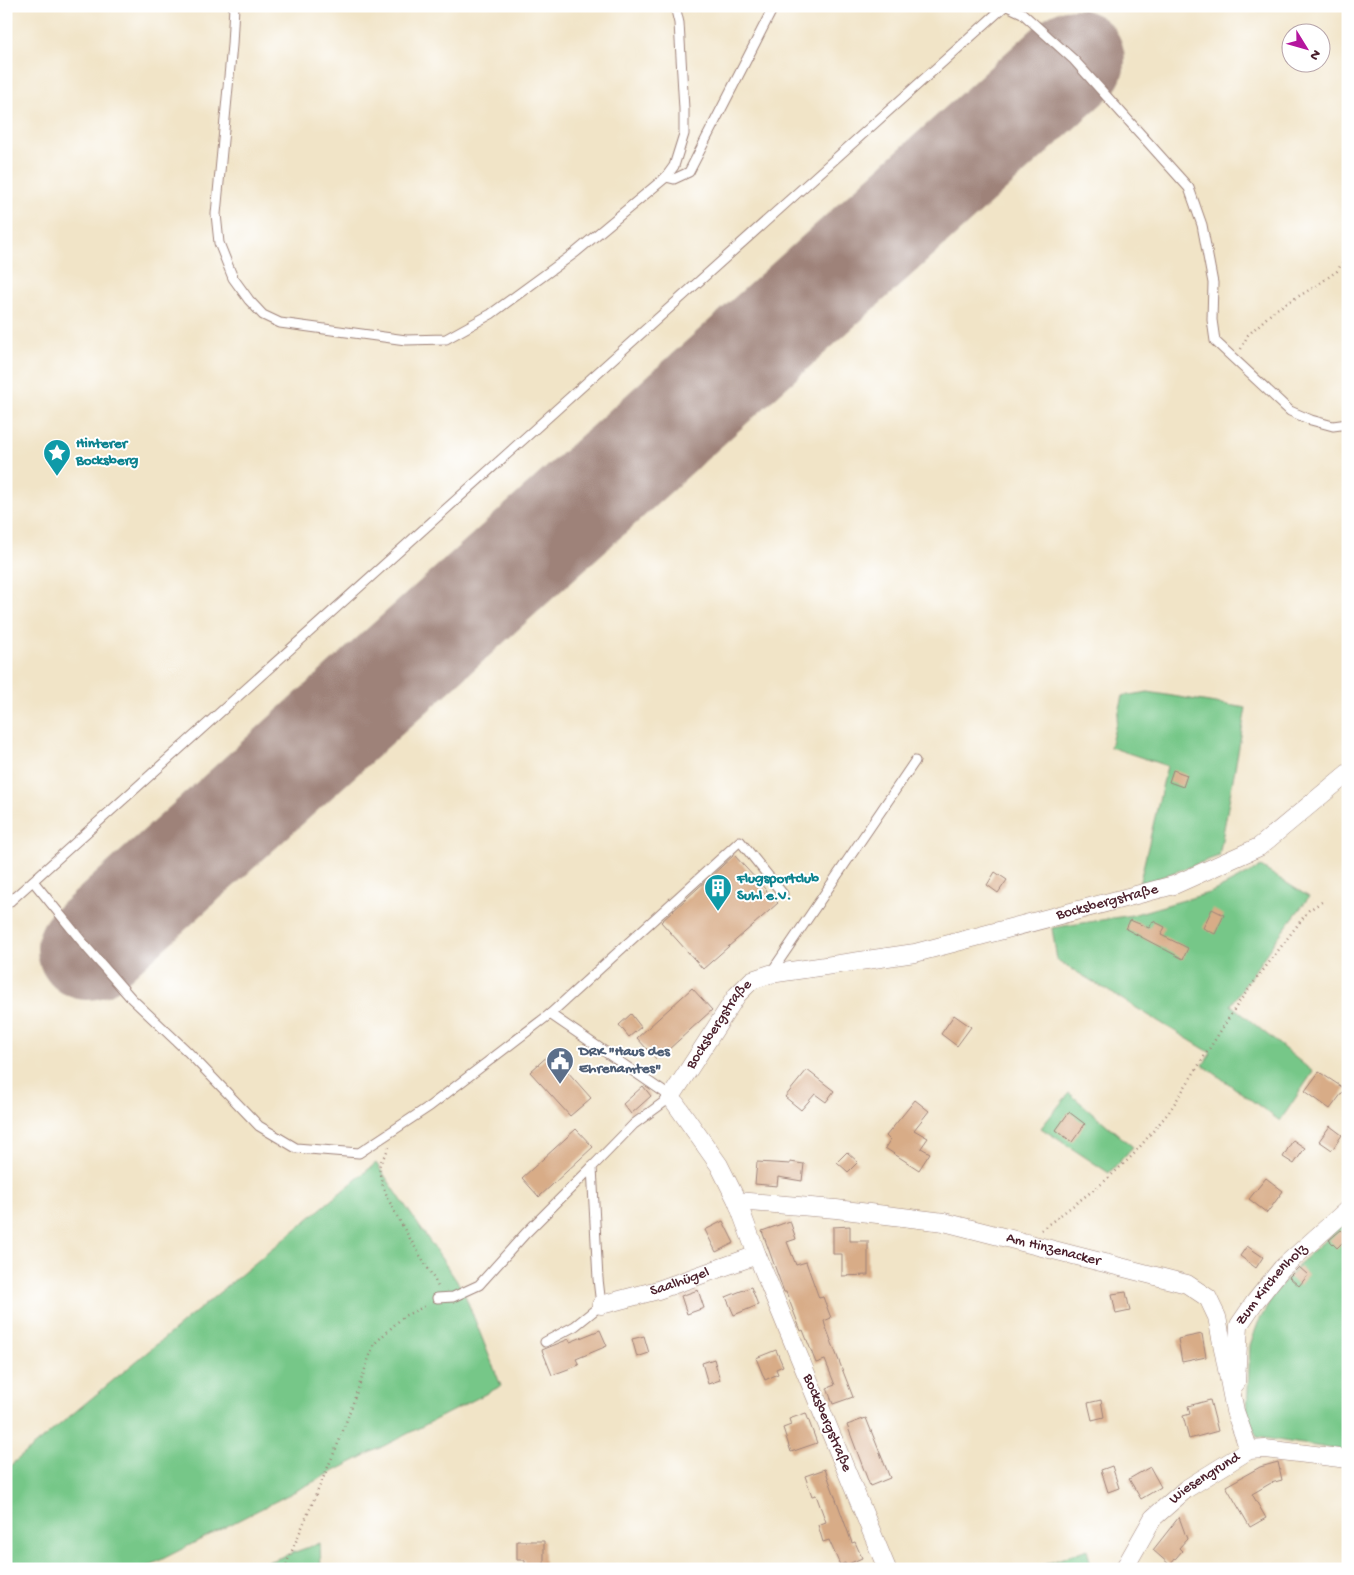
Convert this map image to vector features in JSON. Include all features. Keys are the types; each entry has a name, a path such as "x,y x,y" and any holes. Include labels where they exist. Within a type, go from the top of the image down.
{"street":[{"name":"Bocksbergstraße","path":"888,1569 757,1255 737,1201 719,1165 671,1097 736,995 752,980 770,974 915,952 1174,884 1259,847 1348,773"},
{"name":"Am Hinzenacker","path":"737,1201 836,1209 944,1222 1187,1284 1208,1298 1217,1316 1235,1411 1249,1450"},
{"name":"Zum Kirchenholz","path":"1235,1411 1239,1325 1282,1268 1348,1208"},
{"name":"Saalhügel","path":"601,1305 658,1290 757,1255"},
{"name":"Wiesengrund","path":"1124,1569 1152,1518 1186,1489 1249,1450 1265,1449 1348,1459"}],"lane":[{"path":"234,6 233,35 216,214 218,242 233,278 263,315 280,323 406,340 446,339 491,314 576,252 666,177 674,166 684,134 679,23 675,6"},
{"path":"666,177 674,178 689,172 774,6"},
{"path":"6,905 1006,6 1022,13 1074,60 1189,188 1202,225 1212,283 1212,320 1215,341 1235,362 1290,410 1311,420 1333,426 1348,424"},
{"path":"770,974 915,761"},
{"path":"33,880 88,949 131,998 188,1052 259,1126 296,1148 359,1153 430,1106 550,1014 740,841 783,894"},
{"path":"437,1298 453,1297 479,1285 525,1234 634,1124 671,1097 550,1014"},
{"path":"545,1342 575,1326 601,1305 592,1167"}],"path":[{"path":"1235,362 1248,334 1275,310 1316,286 1337,271 1348,254"},
{"path":"1027,1242 1085,1198 1133,1155 1169,1112 1239,1002 1309,910 1325,900"},
{"path":"284,1569 340,1439 374,1344 404,1316 436,1301 437,1298 438,1287 381,1182 380,1165 401,1126"}],"green space":[{"path":"1148,692 1246,708 1219,856 1139,885 1167,766 1110,747 1123,696"},
{"path":"1261,867 1309,897 1275,941 1231,1005 1313,1072 1280,1121 1203,1065 1211,1053 1057,960 1052,928 1132,915 1212,892"},
{"path":"1069,1093 1133,1147 1109,1173 1041,1128"},
{"path":"376,1163 463,1290 501,1386 143,1569 6,1569 6,1469"},
{"path":"1348,1219 1348,1451 1257,1437 1247,1412 1250,1345 1258,1323 1276,1291 1303,1260"},
{"path":"320,1543 321,1569 248,1569"},
{"path":"1087,1549 1092,1569 1033,1569"}],"building":[{"path":"1173,770 1187,775 1183,787 1169,782"},
{"name":"Flugsportclub Suhl e.V.","path":"734,855 778,903 703,969 661,922"},
{"path":"995,872 1007,880 998,893 987,885"},
{"path":"1212,909 1224,915 1215,934 1203,928"},
{"path":"1130,920 1149,928 1153,921 1165,927 1161,935 1188,948 1183,959 1126,929"},
{"path":"692,988 712,1010 657,1060 637,1038"},
{"path":"631,1014 641,1027 629,1037 619,1025"},
{"path":"954,1015 971,1027 957,1046 941,1034"},
{"path":"551,1053 591,1098 570,1116 530,1072"},
{"path":"807,1070 834,1091 826,1102 815,1094 801,1110 785,1097"},
{"path":"1319,1072 1345,1089 1330,1109 1305,1091"},
{"path":"643,1086 651,1096 631,1114 623,1104"},
{"path":"915,1100 929,1111 914,1130 928,1138 921,1148 930,1153 919,1170 885,1148 890,1140 886,1136"},
{"path":"1069,1112 1085,1124 1072,1142 1056,1130"},
{"path":"1330,1126 1342,1135 1332,1150 1319,1141"},
{"path":"576,1129 593,1147 539,1197 522,1178"},
{"path":"1293,1140 1305,1148 1294,1164 1283,1157"},
{"path":"847,1152 858,1162 848,1172 837,1162"},
{"path":"757,1162 804,1164 802,1181 778,1177 777,1186 755,1184"},
{"path":"1266,1178 1283,1191 1267,1213 1249,1199"},
{"path":"723,1221 734,1243 716,1252 705,1230"},
{"path":"790,1221 796,1239 787,1242 796,1265 806,1262 819,1298 823,1297 831,1318 824,1321 825,1325 853,1397 833,1404 827,1388 835,1385 825,1360 816,1363 786,1292 784,1292 762,1231"},
{"path":"850,1226 850,1241 868,1241 868,1275 842,1276 842,1254 833,1254 833,1227"},
{"path":"1341,1230 1348,1237 1337,1248 1329,1240"},
{"path":"1247,1246 1263,1257 1256,1268 1240,1256"},
{"path":"1299,1267 1308,1275 1299,1286 1289,1277"},
{"path":"751,1287 758,1305 734,1315 726,1297"},
{"path":"698,1290 704,1308 687,1314 681,1296"},
{"path":"1126,1292 1130,1311 1116,1314 1112,1294"},
{"path":"600,1330 607,1346 576,1359 579,1365 552,1375 542,1350 569,1339 570,1342"},
{"path":"1202,1334 1206,1357 1182,1362 1178,1339"},
{"path":"644,1336 649,1353 637,1357 632,1339"},
{"path":"776,1350 783,1366 776,1369 778,1374 765,1380 756,1358"},
{"path":"714,1359 720,1380 708,1384 702,1363"},
{"path":"1101,1400 1104,1417 1092,1420 1088,1403"},
{"path":"1210,1400 1218,1431 1189,1439 1183,1416 1190,1414 1188,1406"},
{"path":"806,1413 817,1443 791,1452 783,1428 791,1425 789,1419"},
{"path":"866,1418 890,1478 870,1486 847,1425"},
{"path":"1278,1462 1282,1480 1271,1483 1252,1494 1266,1518 1250,1527 1226,1486 1260,1467"},
{"path":"1112,1466 1119,1488 1108,1492 1101,1470"},
{"path":"1150,1467 1161,1487 1141,1499 1129,1479"},
{"path":"825,1469 852,1543 855,1542 862,1558 846,1565 845,1563 840,1565 829,1540 823,1542 818,1525 826,1522 816,1495 812,1496 805,1476"},
{"path":"1179,1517 1187,1539 1179,1548 1182,1551 1170,1565 1153,1550"},
{"path":"517,1541 544,1541 544,1569 525,1569 525,1560 517,1560"}],"runway":[{"path":"88,949 1074,60"}],"place":[{"name":"Hinterer Bocksberg","path":"57,477"},
{"name":"Flugsportclub Suhl e.V.","path":"718,912"},
{"name":"DRK \"Haus des Ehrenamtes\"","path":"560,1085"}]}
